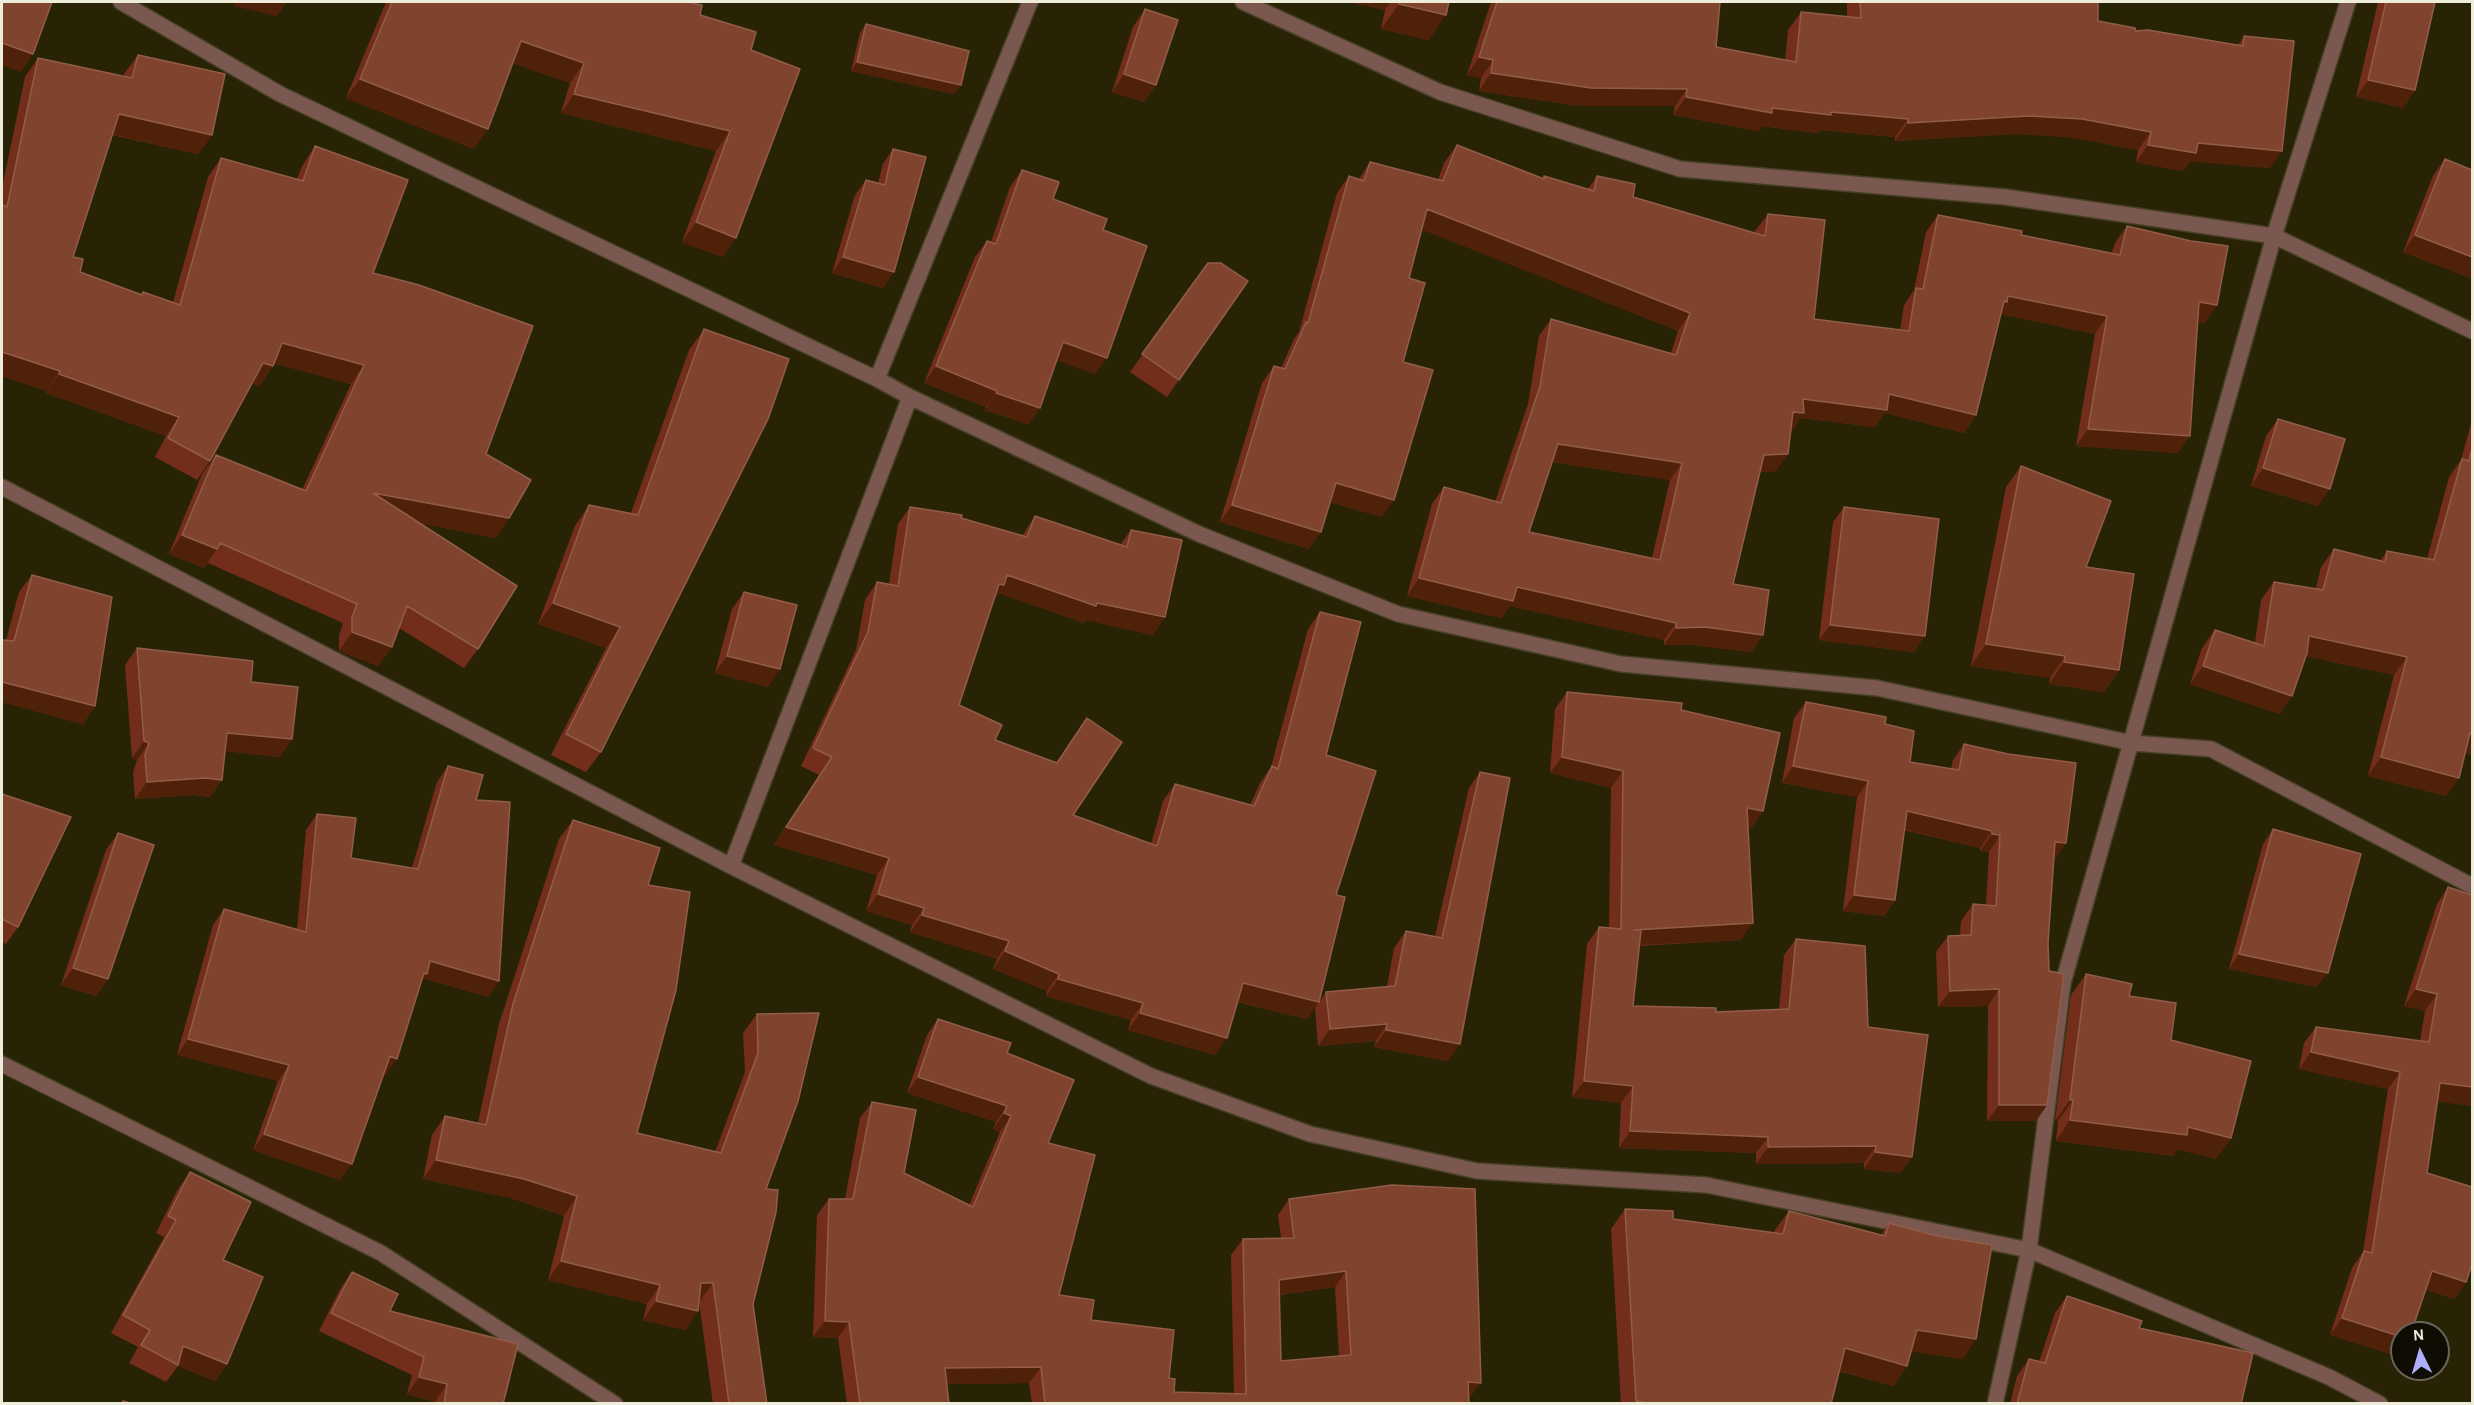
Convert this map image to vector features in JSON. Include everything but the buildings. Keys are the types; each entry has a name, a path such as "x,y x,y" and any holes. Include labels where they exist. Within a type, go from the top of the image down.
{"street":[{"path":"122,2 280,94 877,379 910,397 1199,534 1398,614 1622,664 1877,688 2132,743 2211,749 2472,886"},
{"path":"877,379 1030,2"},
{"path":"1243,2 1440,92 1680,169 2005,197 2274,236 2472,331"},
{"path":"1995,1404 2029,1250 2063,983 2274,236 2348,2"},
{"path":"731,866 910,397"},
{"path":"2,487 731,866 1151,1076 1310,1134 1477,1171 1706,1185 2029,1250 2329,1377 2380,1404"},
{"path":"2,1064 381,1253 615,1404"}]}
